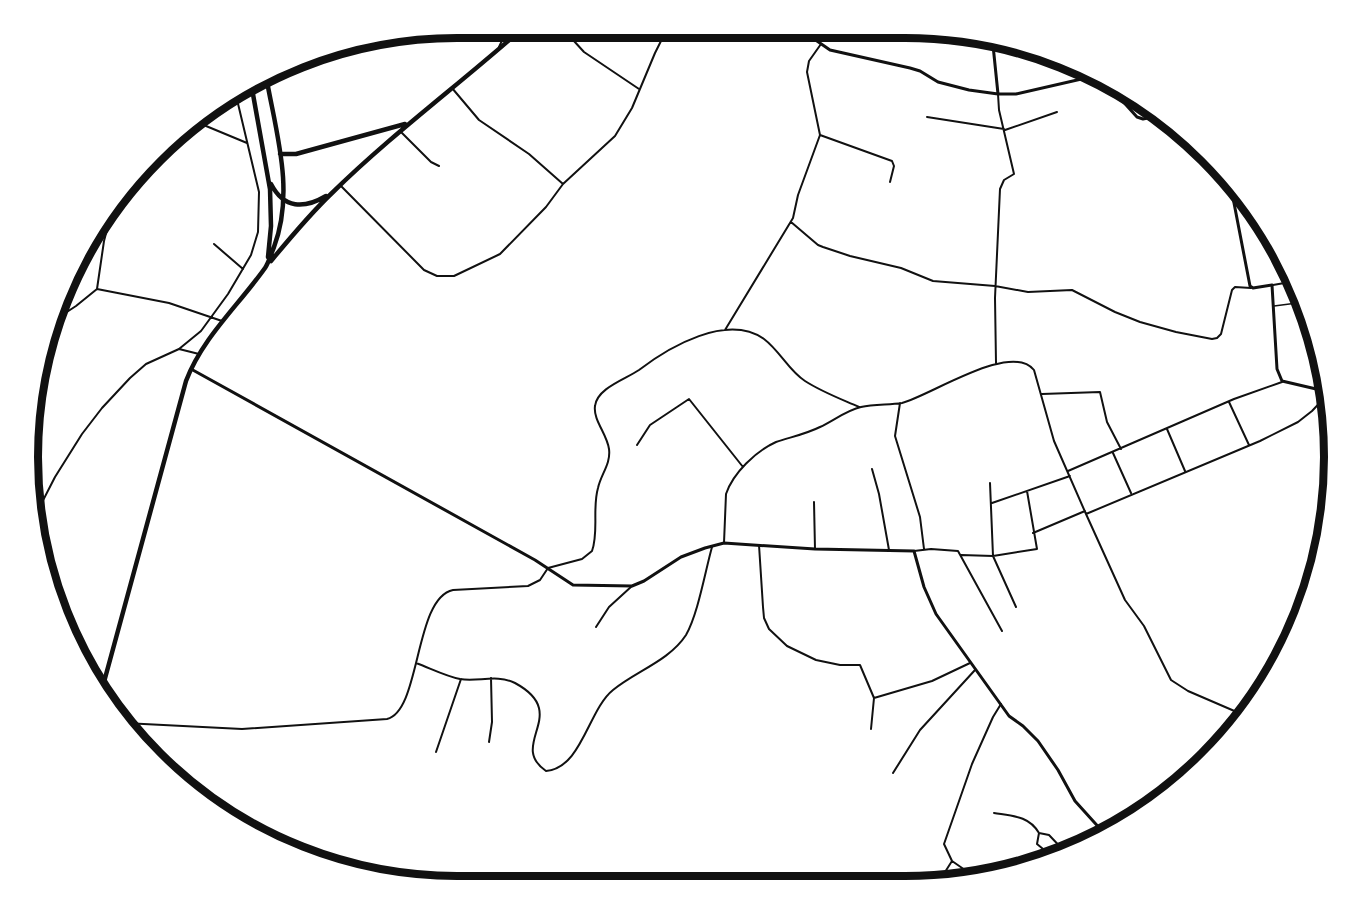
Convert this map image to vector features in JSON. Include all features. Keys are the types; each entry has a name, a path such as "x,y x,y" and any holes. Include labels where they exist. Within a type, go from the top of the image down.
{"highway":[{"path":"104,682 167,455 180,399 199,354 296,230 332,193 399,129 511,38"},
{"path":"267,83 285,183 279,230 267,266"},
{"path":"252,91 268,175 272,213 267,266"},
{"path":"280,154 296,154 399,129"},
{"path":"268,175 273,189 284,200 296,204 307,205 332,193"}],"street":[{"path":"498,49 503,38"},
{"path":"571,38 584,52 639,89"},
{"path":"340,185 424,270 449,277 461,274 500,254 546,207 563,184 615,136 625,123 654,53 664,38"},
{"path":"812,38 830,50 920,71 938,82 969,90 1016,94 1085,78"},
{"path":"725,330 791,222 798,195 820,135 807,72 809,61 821,44"},
{"path":"993,47 999,110 1014,174 1004,180 1000,186 995,286 996,363"},
{"path":"452,87 479,120 529,154 563,184"},
{"path":"1119,96 1137,117 1143,119 1151,117"},
{"path":"40,506 82,434 102,408 146,363 179,349 201,331 213,317 254,248 260,214 258,185 237,100"},
{"path":"927,117 1004,129 1057,112"},
{"path":"201,124 249,144"},
{"path":"399,129 431,162 439,166"},
{"path":"820,135 892,160 894,166 890,182"},
{"path":"1232,194 1249,285 1253,288"},
{"path":"791,222 818,245 850,256 901,268 933,281 995,286 1028,292 1072,290 1140,322 1212,339 1221,334 1231,291 1235,287 1253,288 1287,283"},
{"path":"62,315 97,289 109,223"},
{"path":"214,244 243,269"},
{"path":"1272,285 1277,369 1282,381"},
{"path":"97,289 169,303 222,322"},
{"path":"133,723 242,729 387,719 395,716 402,705 424,632 436,600 441,594 453,590 528,586 540,580 548,568 585,557 594,548 597,489 609,461 609,451 607,439 594,408 600,394 606,389 627,378 677,344 725,330 757,335 772,346 806,382 859,407"},
{"path":"179,349 199,354"},
{"path":"724,543 726,494 731,482 743,467 769,446 818,428 859,407 900,403 996,363 1021,362 1030,366 1042,394 1050,430 1125,600 1144,626 1171,680 1188,691 1238,712"},
{"path":"191,369 548,568 573,585 632,586"},
{"path":"1068,471 1282,381 1319,390"},
{"path":"1042,394 1100,392 1107,422 1121,449"},
{"path":"637,445 644,432 655,420 690,400 743,467"},
{"path":"1034,533 1249,445 1305,418 1321,401"},
{"path":"1229,402 1249,445"},
{"path":"900,403 895,436 920,517 924,549"},
{"path":"1167,429 1185,471"},
{"path":"1113,453 1131,493"},
{"path":"872,469 889,550"},
{"path":"992,503 1070,476"},
{"path":"990,483 993,556 1016,606"},
{"path":"961,555 993,556 1037,549 1027,491"},
{"path":"814,502 814,549"},
{"path":"596,627 609,608 632,586 644,581 681,557 724,543 814,549 955,549 961,555 1002,631"},
{"path":"759,545 764,618 769,629 787,646 816,660 840,665 860,665 874,698 871,729"},
{"path":"416,663 461,679 491,678 514,683 533,698 539,706 540,723 531,751 546,771 554,771 563,766 577,748 608,694 669,653 685,636 695,609 712,546"},
{"path":"914,550 932,607 1009,716 1023,726 1045,750 1075,801 1099,828"},
{"path":"874,698 932,681 970,663"},
{"path":"893,773 920,730 975,670"},
{"path":"489,742 492,713 491,678"},
{"path":"436,752 461,679"},
{"path":"966,871 952,861 944,844 945,838 972,764 1001,704"},
{"path":"994,813 1023,817 1035,826 1039,833 1037,844 1046,851"},
{"path":"1039,833 1049,835 1060,846"},
{"path":"944,874 952,861"}],"lane":[{"path":"1274,306 1296,303"}]}
